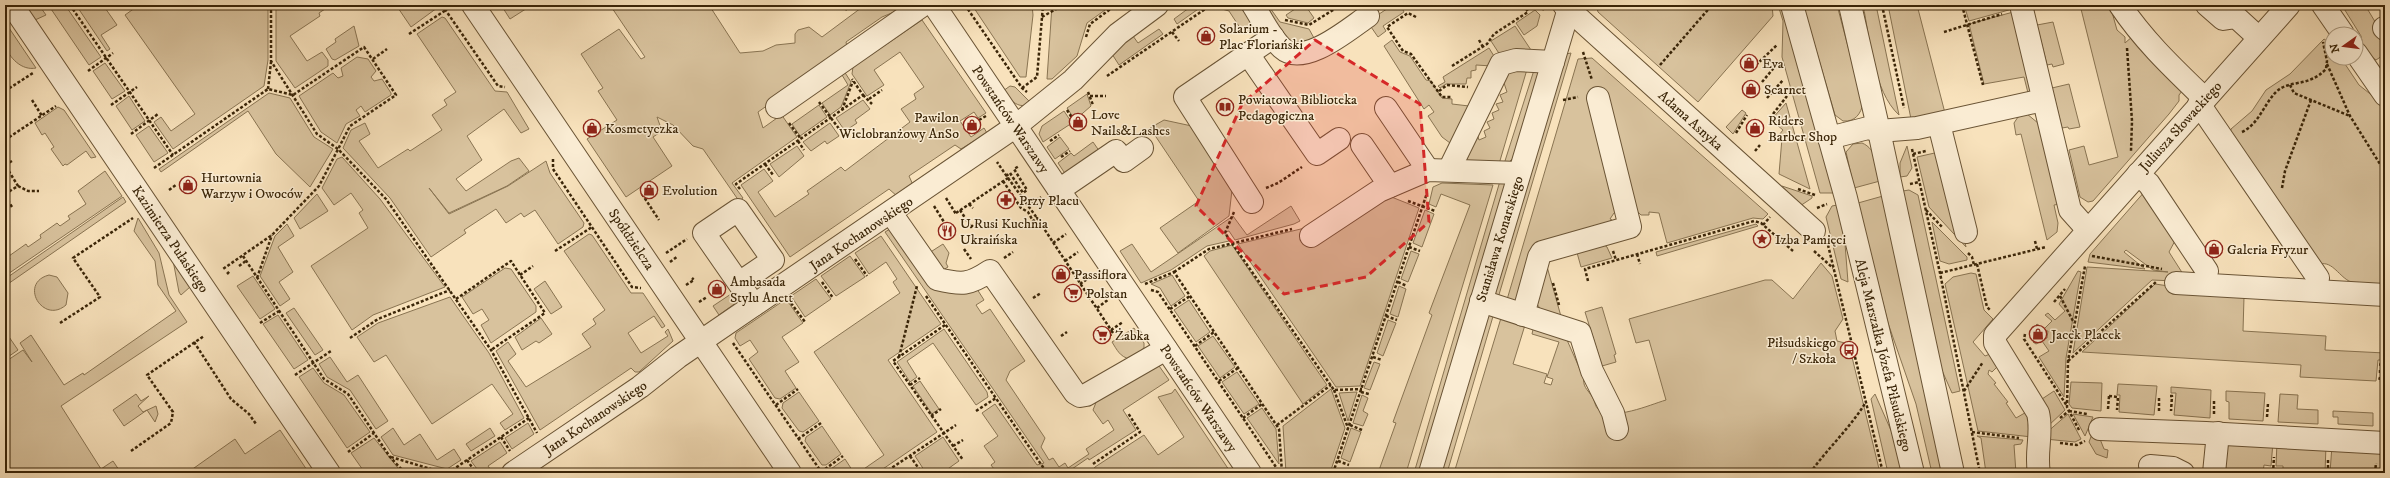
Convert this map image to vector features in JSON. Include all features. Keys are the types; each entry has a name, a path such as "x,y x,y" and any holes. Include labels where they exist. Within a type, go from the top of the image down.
{"street":[{"name":"Kazimierza Pułaskiego","path":"12,5 329,473"},
{"name":"Spółdzielcza","path":"473,5 790,473"},
{"path":"777,107 923,5"},
{"name":"Powstańców Warszawy","path":"934,5 1250,473"},
{"name":"Jana Kochanowskiego","path":"513,473 640,387 701,341 1016,126 1073,80 1118,34 1157,5"},
{"path":"1253,5 1274,38 1283,49 1290,53 1308,52 1319,48 1368,16"},
{"name":"Aleja Marszałka Józefa Piłsudskiego","path":"1792,5 1846,198 1913,473"},
{"path":"1850,5 1880,130 1953,473"},
{"path":"2120,5 2154,50 2202,102 2225,140 2318,278"},
{"path":"2207,5 2223,19 2236,17 2259,38"},
{"name":"Juliusza Słowackiego","path":"1998,347 1995,335 2079,251 2088,230 2134,165 2202,102 2289,5"},
{"path":"2323,5 2337,26"},
{"name":"Stanisława Konarskiego","path":"1430,473 1553,62 1568,6"},
{"name":"Adama Asnyka","path":"1568,6 1820,227"},
{"path":"2021,7 2070,210 2088,230"},
{"path":"1250,198 1185,97 1274,38"},
{"path":"1248,54 1317,154 1339,139"},
{"path":"2364,59 2377,70 2385,95"},
{"path":"1449,170 1498,67 1505,62 1516,60 1553,62"},
{"path":"1523,315 1539,257 1542,252 1630,226 1598,98"},
{"path":"1829,138 1868,128 1880,130 1908,129 1939,124 2043,100"},
{"path":"1386,108 1429,178"},
{"path":"1939,124 1966,232"},
{"path":"1362,146 1390,186"},
{"path":"1059,190 1116,151 1124,161 1142,148"},
{"path":"2134,165 2149,184 2207,271"},
{"path":"1311,236 1390,186 1429,178 1449,170 1519,173"},
{"path":"891,212 937,279 952,282 972,283 990,272 1075,393 1080,396 1086,396 1166,349"},
{"path":"2173,276 2385,295"},
{"path":"739,283 754,306"},
{"path":"1481,301 1580,333 1592,371 1613,413 1617,429"},
{"path":"1998,347 2038,413 2041,424 2036,460 2039,473"},
{"path":"2102,425 2385,443"},
{"path":"2214,473 2218,433"},
{"path":"2150,466 2173,468 2183,473"}],"path":[{"path":"70,5 173,156"},
{"path":"154,168 268,89 272,61 271,5"},
{"path":"844,5 847,10"},
{"path":"965,5 1022,88 1030,94"},
{"path":"1022,88 1037,77 1043,5"},
{"path":"1042,17 1063,5"},
{"path":"1106,77 1211,5"},
{"path":"1281,15 1285,20 1309,25 1341,5"},
{"path":"1502,9 1508,5"},
{"path":"1452,66 1483,46 1494,34 1528,12 1524,5"},
{"path":"1656,70 1712,5"},
{"path":"1882,5 1904,109"},
{"path":"1962,5 1983,84"},
{"path":"1944,32 1967,23 2021,7"},
{"path":"410,34 446,10"},
{"path":"1416,17 1408,13 1386,26 1403,51 1411,54 1427,78 1432,80 1442,97 1451,97"},
{"path":"1172,32 1179,41"},
{"path":"2321,38 2324,51"},
{"path":"1479,40 1483,46"},
{"path":"2127,43 2134,165"},
{"path":"1756,65 1777,44"},
{"path":"223,269 272,235 319,186 350,126 396,95 364,47 293,95 268,89"},
{"path":"373,59 387,49"},
{"path":"1583,52 1598,98"},
{"path":"88,71 114,53"},
{"path":"272,61 317,134 338,149 386,200 456,298 491,350 539,435"},
{"path":"840,62 863,95 869,99 872,104"},
{"path":"1762,82 1778,63"},
{"path":"2225,140 2245,131 2261,115 2277,91 2290,85 2310,81 2326,69 2327,66"},
{"path":"2328,66 2350,116 2385,172"},
{"path":"5,91 37,70"},
{"path":"842,110 853,80"},
{"path":"1767,98 1783,80"},
{"path":"1439,91 1447,85 1461,86 1486,92"},
{"path":"2290,85 2294,93 2350,116"},
{"path":"111,105 137,87"},
{"path":"869,99 882,90"},
{"path":"1087,90 1093,105"},
{"path":"736,184 863,95"},
{"path":"1090,96 1106,96"},
{"path":"1773,114 1787,96"},
{"path":"32,100 42,116"},
{"path":"2281,190 2284,171 2311,100"},
{"path":"5,140 59,104"},
{"path":"820,104 830,119 840,130"},
{"path":"1064,106 1074,121"},
{"path":"131,134 158,114"},
{"path":"1732,138 1747,115"},
{"path":"790,125 804,150"},
{"path":"1910,143 1940,273 1980,473"},
{"path":"1317,154 1278,183 1250,198 1238,201 1225,233 1331,385 1348,429"},
{"path":"12,161 5,165 18,186 28,191 39,191"},
{"path":"952,206 956,213 1002,181 1010,173 1023,193 1027,190 1014,170 1025,162"},
{"path":"765,164 773,175"},
{"path":"1001,169 1037,218 1113,333 1109,336"},
{"path":"1333,473 1398,282 1429,178"},
{"path":"1002,181 1033,221 1037,218"},
{"path":"169,190 176,185"},
{"path":"12,207 5,195 18,186"},
{"path":"646,191 642,194 659,220"},
{"path":"1012,195 1016,191"},
{"path":"1028,206 1034,202"},
{"path":"970,204 973,208"},
{"path":"651,208 655,205"},
{"path":"933,205 944,222"},
{"path":"1818,206 1820,227 1883,473"},
{"path":"960,210 971,227 973,226"},
{"path":"1763,225 1773,214"},
{"path":"60,323 100,297 74,258 136,216"},
{"path":"1588,281 1585,269 1754,221 1763,225 1793,251"},
{"path":"1140,286 1174,272 1208,249 1225,243 1233,243 1304,226 1311,236"},
{"path":"555,251 592,227"},
{"path":"257,278 272,235"},
{"path":"1053,243 1059,239"},
{"path":"2035,241 2037,249"},
{"path":"1409,247 1420,251"},
{"path":"1940,273 2043,248"},
{"path":"2079,251 2173,276"},
{"path":"850,252 867,276"},
{"path":"1065,260 1074,254"},
{"path":"1637,254 1640,264"},
{"path":"243,256 314,362 324,380 348,394 390,457 405,473"},
{"path":"239,266 246,261"},
{"path":"456,298 511,261 545,313 491,350"},
{"path":"520,275 533,266"},
{"path":"1174,272 1279,428 1282,473"},
{"path":"2068,361 2154,282 2173,276"},
{"path":"1080,284 1090,277"},
{"path":"821,281 833,298"},
{"path":"1552,281 1566,329"},
{"path":"1398,282 1407,286"},
{"path":"899,357 918,284 921,289"},
{"path":"2050,307 2068,285"},
{"path":"350,338 378,318 450,290"},
{"path":"925,295 1047,473"},
{"path":"1170,309 1190,296"},
{"path":"2060,296 2074,324"},
{"path":"791,302 805,322"},
{"path":"1096,308 1106,302"},
{"path":"260,323 279,311"},
{"path":"1386,316 1397,320"},
{"path":"1111,330 1121,324"},
{"path":"945,325 893,361 943,434 963,460"},
{"path":"2029,329 2024,339 2067,407"},
{"path":"1195,346 1214,332"},
{"path":"131,451 171,423 173,412 147,375 204,336"},
{"path":"730,339 822,473 843,456"},
{"path":"194,342 231,399 249,414 256,424"},
{"path":"1963,391 1988,354 1998,347"},
{"path":"295,374 330,351"},
{"path":"1373,357 1382,360"},
{"path":"2385,362 2381,362 2380,366 2385,366"},
{"path":"1219,381 1238,368"},
{"path":"2385,370 2380,370 2380,374 2385,374"},
{"path":"2385,377 2380,377 2379,381 2385,381"},
{"path":"910,385 920,378"},
{"path":"1277,425 1331,385"},
{"path":"776,406 798,389"},
{"path":"1334,390 1362,390 1369,394"},
{"path":"2038,440 2077,445 2102,425 2118,397 2109,396 2102,425"},
{"path":"2170,396 2172,396 2170,419"},
{"path":"976,411 996,398"},
{"path":"1810,473 1826,451 1852,424 1866,402"},
{"path":"1243,418 1262,404"},
{"path":"931,416 941,409"},
{"path":"2065,414 2069,411 2078,429"},
{"path":"1093,464 1140,432 1128,413"},
{"path":"448,473 529,418"},
{"path":"798,438 821,423"},
{"path":"884,473 956,425"},
{"path":"1350,425 1362,430"},
{"path":"1972,432 2003,436"},
{"path":"348,452 374,434"},
{"path":"501,437 510,451"},
{"path":"953,446 962,440"},
{"path":"910,456 922,473"},
{"path":"390,457 444,473"},
{"path":"467,460 476,473"},
{"path":"1338,461 1349,465"}],"highlighted area":[{"path":"1315,40 1420,104 1429,222 1366,277 1284,294 1196,206 1242,104"}],"shaded area":[{"path":"22,5 39,5 46,15 35,20"},
{"path":"65,5 101,57 89,65 49,6"},
{"path":"76,5 103,5 117,25 101,35 110,49 107,51"},
{"path":"139,5 268,5 268,60 264,86 173,149 154,122 161,117 171,131 195,114 125,15"},
{"path":"276,5 331,5 319,13 320,16 290,36 307,61 322,52 328,60 328,66 295,88 276,61"},
{"path":"396,5 437,5 437,8 411,27"},
{"path":"501,5 532,5 510,19"},
{"path":"610,5 709,5 740,53 763,51 776,45 795,43 795,34 798,30 809,27 822,37 865,5 913,5 774,104 797,137 732,183 743,198 739,201 703,149 693,146 673,125 657,117 662,131 653,137 672,166 626,197 587,139 617,120 598,91 603,88 581,54 619,29 641,59 645,57","holes":["903,8 847,47 846,42 882,17","768,105 777,118 763,128 758,112"]},
{"path":"972,5 1032,5 1033,15 1026,77 1020,77"},
{"path":"1052,5 1112,5 1087,23 1077,56 1052,79 1047,79"},
{"path":"1193,5 1204,5 1177,24 1174,19"},
{"path":"1228,5 1245,5 1257,26 1244,34 1229,11 1222,9"},
{"path":"1262,5 1268,5 1280,22 1309,29 1314,38 1311,45 1289,41"},
{"path":"1301,5 1305,5 1314,18 1308,23 1288,18 1286,15"},
{"path":"1393,5 1407,5 1402,8 1404,12 1383,26 1386,31 1378,37 1369,24 1376,16"},
{"path":"1596,5 1772,5 1773,16 1698,102 1598,12"},
{"path":"1778,5 1782,5 1834,193 1820,193 1782,57 1783,21"},
{"path":"1803,5 1837,5 1863,103 1861,111 1854,119 1843,121 1835,115"},
{"path":"1863,5 1876,5 1899,115 1890,105 1878,78"},
{"path":"1888,5 1917,5 1945,113 1911,119"},
{"path":"1964,5 2015,5 2016,8 1969,21"},
{"path":"2080,5 2110,5 2117,30 2125,37 2125,43 2133,36 2182,91 2179,95 2179,101 2169,114 2093,201 2088,202 2080,197 2069,150 2084,146 2089,165 2118,157"},
{"path":"2331,5 2365,5 2383,35 2385,54 2376,60 2364,51 2364,26 2355,26 2343,7 2335,12"},
{"path":"1535,10 1540,15 1537,26 1524,35 1516,23"},
{"path":"2017,11 2031,90 2028,93 2024,77 1984,84 1969,24"},
{"path":"442,17 445,18 495,91 507,92 529,129 521,133 504,109 467,136 482,160 456,179 466,191 511,161 519,158 529,171 507,186 449,213 429,188 449,214 508,186 546,161 550,173 584,223 583,227 558,244 535,210 524,217 521,213 506,223 496,209 464,230 466,233 431,257 390,198 343,148 351,130 365,123 370,134 359,141 378,168 408,149 410,151 442,130 432,115 447,105 444,100 456,92 417,34"},
{"path":"922,20 986,113 978,118 974,112 960,121 971,137 984,128 987,133 961,149 955,145 909,176 913,185 898,197 889,189 790,257 741,185 764,169 773,181 758,192 775,217 809,194 807,191 841,167 845,171 910,122 901,109 916,99 914,94 924,87 900,52 874,70 884,85 867,96 852,74 853,67"},
{"path":"5,22 36,68 26,68 13,59 4,42"},
{"path":"2053,22 2064,64 2053,67 2052,64 2047,65 2037,25"},
{"path":"354,26 359,46 335,60 332,59 326,49 336,42 335,39"},
{"path":"1515,26 1531,50 1529,55 1502,58 1491,41"},
{"path":"1159,29 1163,34 1119,65 1112,54 1133,36 1138,43"},
{"path":"2324,39 2324,66 2346,66 2359,85 2379,101 2385,109 2385,286 2363,285 2351,282 2329,265 2320,264 2230,135 2231,129 2252,111 2266,90 2290,74"},
{"path":"1392,40 1400,52 1410,56 1426,80 1431,81 1442,98 1452,99 1452,104 1469,106 1454,146 1442,137 1428,116 1434,112 1429,105 1424,109 1384,46"},
{"path":"1489,48 1497,61 1492,66 1476,65 1476,70 1471,71 1471,78 1467,78 1466,84 1446,84 1440,88 1438,86 1445,82 1443,77"},
{"path":"1571,53 1498,298 1494,296 1566,54"},
{"path":"357,57 368,59 376,71 371,77 374,81 382,79 391,95 365,112 361,106 356,110 360,116 346,124 337,143 321,132 299,96 333,73 338,78 343,76 341,68"},
{"path":"1592,58 1768,214 1763,219 1753,218 1667,243 1659,213 1649,212 1649,215 1641,215 1636,210 1614,213 1610,219 1612,220 1607,223 1536,245 1518,300 1506,303 1578,59"},
{"path":"105,63 125,91 112,99 93,71"},
{"path":"1528,66 1499,164 1466,164 1462,152 1475,127 1479,140 1486,137 1484,131 1490,128 1487,122 1494,119 1492,113 1499,110 1496,104 1503,102 1500,95 1507,92 1501,74"},
{"path":"1535,67 1540,69 1514,157 1508,163 1504,164"},
{"path":"842,68 851,82 841,107 830,115 822,103 848,85 842,75"},
{"path":"2069,84 2080,127 2069,129 2068,127 2062,128 2052,88"},
{"path":"1010,86 1015,87 1032,104 1023,106 1012,101 1003,91"},
{"path":"269,93 290,98 314,137 333,149 310,187 276,154 248,111 161,172 159,169"},
{"path":"1087,94 1091,106 1075,120 1067,108"},
{"path":"129,96 145,121 132,130 116,106"},
{"path":"863,100 870,109 855,120 857,123 845,131 836,118"},
{"path":"1786,103 1810,189 1779,174 1782,138 1779,135 1783,130 1771,120"},
{"path":"819,105 827,117 800,136 792,124"},
{"path":"58,107 64,110 96,157 91,158 86,151 67,165 65,164 63,166 51,149 54,147 45,133 42,135 35,123"},
{"path":"1742,110 1746,113 1733,134 1726,127"},
{"path":"1064,111 1072,123 1043,142 1039,134 1042,126"},
{"path":"2027,114 2038,123 2060,204 2054,205 2058,223 2057,232 2047,240 2021,134 2016,135 2014,123 2018,117"},
{"path":"1164,120 1201,128 1233,181 1229,216 1178,253 1160,228 1199,201 1150,128"},
{"path":"830,123 839,136 827,144 825,141 811,151 803,142"},
{"path":"149,126 168,153 154,162 136,135"},
{"path":"1060,137 1069,149 1055,159 1047,147"},
{"path":"1093,142 1100,152 1066,175 1058,163 1071,153 1074,156"},
{"path":"1862,143 1871,150 1876,159 1880,181 1854,188 1846,152 1853,144"},
{"path":"797,146 804,156 779,177 770,164"},
{"path":"1907,146 1912,168 1907,176 1900,177 1900,163"},
{"path":"1939,152 1966,247 1929,207 1917,157"},
{"path":"342,157 380,199 445,287 373,315 352,330 311,266 368,228 359,213 363,210 351,193 334,205 322,188 337,159"},
{"path":"105,171 122,196 5,276 5,262 10,259 9,256 26,244 28,247 41,238 40,235 57,223 60,226 70,219 68,216 86,204 78,191"},
{"path":"1500,181 1504,181 1505,185 1420,473 1414,473"},
{"path":"1442,183 1493,185 1406,473 1378,473 1396,423 1393,422 1432,315 1429,313 1470,205 1441,194 1436,207 1429,204 1433,187"},
{"path":"1782,186 1812,196 1812,198 1800,206 1780,188"},
{"path":"1909,190 1918,195 1960,391 1952,393 1940,366 1903,191"},
{"path":"2146,190 2177,237 2169,252 2183,274 2175,281 2152,280 2073,353 2087,267 2168,272 2153,270 2126,250 2124,252 2145,269 2088,262 2090,254"},
{"path":"317,194 328,211 300,229 294,218"},
{"path":"1389,196 1419,208 1360,386 1336,387 1238,244 1305,228"},
{"path":"1883,196 1943,473 1932,473 1916,404 1888,323 1858,203"},
{"path":"123,197 126,202 5,286 5,279"},
{"path":"1837,205 1844,231 1848,282 1841,279 1826,217 1832,206"},
{"path":"1291,206 1300,221 1235,240 1229,231 1225,232 1229,241 1207,246 1171,270 1141,283 1120,251 1132,244 1151,272 1233,216 1247,235"},
{"path":"1425,210 1434,214 1422,247 1413,243"},
{"path":"138,218 159,253 169,295 187,322 61,406 101,469 113,461 121,473 5,473 5,362 23,350 32,362 20,343 31,335 64,385 83,373 84,375 176,311 158,285 155,261 134,231"},
{"path":"1932,222 1967,257 1967,260 1949,264 1940,261"},
{"path":"287,224 294,236 278,247 293,272 279,282 290,299 280,306 260,276 275,236"},
{"path":"1756,224 1758,226 1657,256 1656,252"},
{"path":"895,226 931,279 977,289 984,300 976,305 982,314 990,309 1025,361 1010,371 1006,380 1045,438 1041,447 1049,460 1053,458 1059,467 1065,463 1068,468 1089,454 1086,449 1114,430 1108,420 1103,424 1093,410 1097,400 1157,363 1169,380 1123,410 1136,430 1072,469 1078,473 997,473 991,465 995,462 984,446 998,436 982,413 995,404 1037,465 1044,463 885,232"},
{"path":"589,234 592,235 631,293 643,293 665,326 662,328 654,316 628,333 641,353 668,336 665,332 668,329 673,341 639,372 635,372 631,368 540,430 496,351 508,342 516,354 508,361 526,387 591,347 582,334 596,324 593,319 605,310 564,251"},
{"path":"881,236 941,324 888,360 937,432 877,473 858,473 884,455 814,352 900,293 893,282 897,279 886,262 869,274 855,253"},
{"path":"943,244 949,253 946,263 948,267 943,270 929,253"},
{"path":"1603,244 1607,247 1612,258 1581,267 1576,249"},
{"path":"1232,245 1327,385 1303,404 1204,256 1210,251"},
{"path":"1411,251 1419,254 1408,282 1401,279"},
{"path":"172,255 190,287 181,295 179,292"},
{"path":"850,256 865,277 836,296 821,276"},
{"path":"1546,263 1562,320 1541,310 1537,304"},
{"path":"1821,263 1832,276 1843,319 1835,331 1837,341 1845,343 1849,357 1852,357 1880,473 1454,473 1501,318 1525,325 1513,364 1547,374 1544,383 1551,385 1553,379 1547,377 1559,342 1532,334 1534,325 1567,340 1582,374 1584,374 1584,385 1593,398 1598,409 1605,412 1622,413 1666,400 1649,340 1636,343 1629,319 1765,280 1772,280 1793,299"},
{"path":"505,268 511,269 536,306 536,312 491,343 481,325 489,320 482,309 473,314 462,297"},
{"path":"2078,271 2081,272 2066,358 2064,397 2039,357 2049,351 2042,341 2036,344 2033,342 2047,338 2048,331 2042,331 2036,325 2037,324 2044,329 2052,321 2045,315 2048,313 2055,320 2065,311 2059,304"},
{"path":"1971,273 1976,274 1984,310 1993,319 1973,342 1985,356 1990,354 1998,366 1992,372 1989,370 1988,374 1996,383 1994,384 2008,402 2006,403 2016,418 2030,410 2032,437 1978,431 1945,284 1953,277"},
{"path":"49,275 57,277 68,293 66,305 57,310 49,310 42,306 37,300 35,293 35,286 40,279"},
{"path":"1172,275 1185,296 1171,306 1160,288 1151,284"},
{"path":"253,276 275,309 260,319 237,286"},
{"path":"816,279 831,299 805,317 791,296"},
{"path":"545,281 562,307 551,314 534,289"},
{"path":"2155,284 2244,297 2243,331 2326,336 2325,350 2385,353 2384,360 2378,360 2376,381 2300,377 2301,365 2082,352"},
{"path":"1399,286 1406,289 1398,317 1390,314"},
{"path":"734,292 738,298 737,302 719,315 713,306"},
{"path":"450,297 489,353 524,418 505,430 500,423 513,414 492,384 432,424 386,355 374,362 357,337 378,323"},
{"path":"786,299 803,323 782,337 799,362 785,371 796,388 780,399 775,398 749,359 758,352 750,340 740,346 735,338 736,333"},
{"path":"1189,300 1210,332 1196,342 1174,310"},
{"path":"1602,307 1616,354 1614,355 1616,362 1602,366 1585,312"},
{"path":"294,308 323,350 315,355 286,313"},
{"path":"1494,313 1447,473 1441,473 1488,315"},
{"path":"278,315 308,360 294,369 263,324"},
{"path":"541,318 552,334 539,343 536,341 522,350 515,337"},
{"path":"1388,320 1396,323 1383,356 1377,353"},
{"path":"1134,328 1144,343 1144,348 1130,359 1121,355 1112,342"},
{"path":"944,329 987,392 988,397 976,405 933,343 907,361 917,377 910,382 897,362"},
{"path":"5,331 18,350 5,359"},
{"path":"1213,336 1235,367 1220,378 1198,346"},
{"path":"330,357 347,382 358,375 388,421 376,429 350,390 327,377 319,364"},
{"path":"1374,362 1380,364 1370,390 1364,388"},
{"path":"313,368 324,383 344,395 370,432 347,448 299,377"},
{"path":"1237,372 1259,404 1244,414 1222,382"},
{"path":"920,381 939,409 932,414 913,386"},
{"path":"2071,382 2102,383 2101,411 2072,408 2069,404"},
{"path":"2118,384 2157,386 2154,415 2119,412 2120,395 2117,395"},
{"path":"2171,387 2211,390 2210,418 2174,415 2176,393 2171,393"},
{"path":"1175,389 1231,473 1091,473 1095,467 1144,435 1158,455 1184,437 1158,397 1172,393"},
{"path":"1331,389 1345,428 1330,473 1286,473 1283,426"},
{"path":"2054,391 2065,410 2047,427 2042,399"},
{"path":"2226,391 2265,393 2263,421 2229,419 2229,402 2226,401"},
{"path":"799,392 819,421 803,432 799,431 782,408 783,403"},
{"path":"1357,392 1348,421 1339,393"},
{"path":"136,394 141,401 149,396 138,406 143,412 146,410 124,426 113,410"},
{"path":"1875,394 1893,435 1902,473 1888,473 1871,399"},
{"path":"2280,394 2298,395 2297,409 2318,410 2318,424 2278,422"},
{"path":"1362,395 1368,398 1363,411 1368,414 1363,426 1353,423"},
{"path":"156,406 158,414 155,422 147,410"},
{"path":"1262,408 1276,429 1279,464 1247,418"},
{"path":"2333,411 2373,413 2373,426 2338,424 2338,417 2333,417"},
{"path":"2068,414 2081,439 2075,442 2045,439 2046,433"},
{"path":"2073,414 2093,417 2085,436"},
{"path":"2098,418 2101,418 2100,439 2104,449 2108,450 2107,458 2096,454 2089,442"},
{"path":"528,423 534,434 512,449 505,438"},
{"path":"822,426 841,454 826,465 822,465 805,441 806,437"},
{"path":"393,428 404,445 420,434 437,460 454,449 461,460 447,469 393,455 381,437"},
{"path":"490,428 495,436 471,451 466,444"},
{"path":"1351,428 1361,432 1350,462 1341,458"},
{"path":"280,430 309,473 187,473 235,439 245,454"},
{"path":"1977,436 2023,440 2021,444 2014,445 2016,473 1986,473 1981,438"},
{"path":"943,437 959,461 942,473 926,473 915,456"},
{"path":"374,438 402,473 365,473 351,453"},
{"path":"500,442 507,453 488,466 493,473 480,473 471,461"},
{"path":"2273,442 2271,466 2264,465 2263,473 2230,470 2230,473 2219,473 2225,444"},
{"path":"2277,442 2326,445 2325,473 2283,473 2283,466 2276,466"},
{"path":"2332,445 2385,449 2385,473 2330,473"},
{"path":"845,459 854,473 828,473 828,471"}],"place":[{"name":"Solarium - Plac Floriański","path":"1206,36"},
{"name":"Eva","path":"1749,63"},
{"name":"Scarnet","path":"1751,89"},
{"name":"Powiatowa Biblioteka Pedagogiczna","path":"1225,107"},
{"name":"Love Nails&Lashes","path":"1078,122"},
{"name":"Pawilon Wielobranżowy AnSo","path":"972,125"},
{"name":"Kosmetyczka","path":"592,128"},
{"name":"Riders Barber Shop","path":"1755,128"},
{"name":"Hurtownia Warzyw i Owoców","path":"188,185"},
{"name":"Evolution","path":"649,190"},
{"name":"Przy Placu","path":"1006,200"},
{"name":"U Rusi Kuchnia Ukraińska","path":"947,231"},
{"name":"Izba Pamięci","path":"1762,239"},
{"name":"Galeria Fryzur","path":"2214,249"},
{"name":"Passiflora","path":"1061,274"},
{"name":"Ambasada Stylu Anett","path":"717,289"},
{"name":"Polstan","path":"1073,293"},
{"name":"Jacek Placek","path":"2038,334"},
{"name":"Żabka","path":"1102,335"},
{"name":"Piłsudskiego / Szkoła","path":"1849,350"}]}
